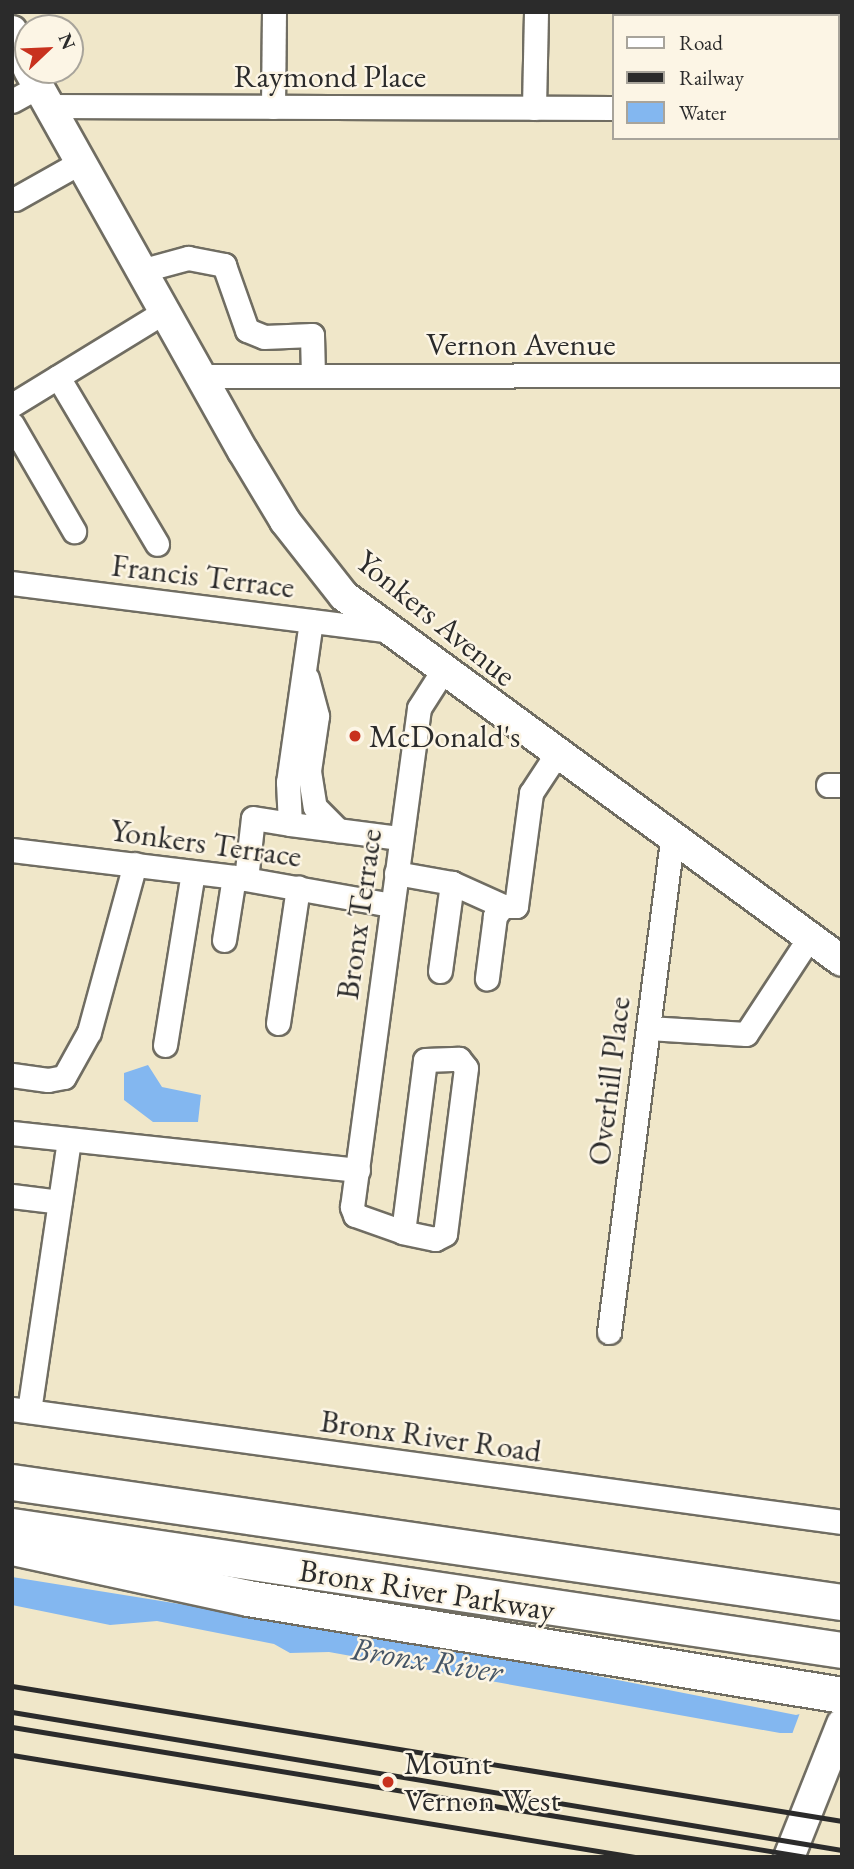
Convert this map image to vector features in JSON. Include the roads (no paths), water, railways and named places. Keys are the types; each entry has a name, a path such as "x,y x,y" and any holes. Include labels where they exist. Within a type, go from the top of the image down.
{"highway":[{"name":"Bronx River Parkway","path":"12,1482 842,1602"},
{"name":"Bronx River Parkway","path":"12,1526 842,1650"},
{"path":"12,1547 212,1591 842,1695"}],"main road":[{"name":"Yonkers Avenue","path":"12,31 31,86 314,562 358,610 842,961"},
{"path":"789,1857 837,1736"}],"street":[{"path":"273,107 274,12"},
{"path":"534,108 536,12"},
{"name":"Raymond Place","path":"31,86 273,107 612,108"},
{"path":"15,199 79,163"},
{"path":"140,271 188,258 224,265 247,330 264,337 312,335 313,376"},
{"path":"12,405 164,312"},
{"name":"Vernon Avenue","path":"201,376 842,375"},
{"path":"58,377 157,544"},
{"path":"12,424 74,531"},
{"name":"Francis Terrace","path":"12,583 385,630"},
{"path":"290,824 288,782 311,621"},
{"path":"304,668 317,716 309,771 315,807 338,830"},
{"name":"Bronx Terrace","path":"403,1231 355,1215 352,1207 419,708 442,672"},
{"path":"396,873 452,883 503,906 516,906 531,793 556,755"},
{"path":"224,940 253,818 400,838"},
{"name":"Overhill Place","path":"609,1332 672,838"},
{"name":"Yonkers Terrace","path":"12,850 240,878 391,905"},
{"path":"12,1075 48,1080 64,1077 89,1032 135,864"},
{"path":"165,1045 193,872"},
{"path":"440,971 452,883"},
{"path":"278,1023 298,887"},
{"path":"487,978 495,916 503,906"},
{"path":"648,1028 746,1034 809,938"},
{"path":"459,1059 466,1068 445,1234 435,1239 403,1231 425,1060 459,1059"},
{"path":"12,1133 358,1170"},
{"path":"21,1410 69,1141"},
{"path":"12,1196 60,1202"},
{"name":"Bronx River Road","path":"21,1410 842,1522"}],"water":[{"path":"148,1065 162,1087 201,1095 198,1122 153,1122 124,1100 124,1073"},
{"name":"Bronx River","path":"12,1577 465,1650 796,1715 842,1703 842,1733 780,1733 329,1652 290,1653 274,1644 157,1621 110,1625 12,1605"}],"railway":[{"path":"12,1686 842,1821"},
{"path":"12,1712 842,1850"},
{"path":"12,1727 807,1857"},
{"path":"12,1755 635,1857"}],"place":[{"name":"McDonald's","path":"355,736"},
{"name":"Mount Vernon West","path":"388,1782"}]}
